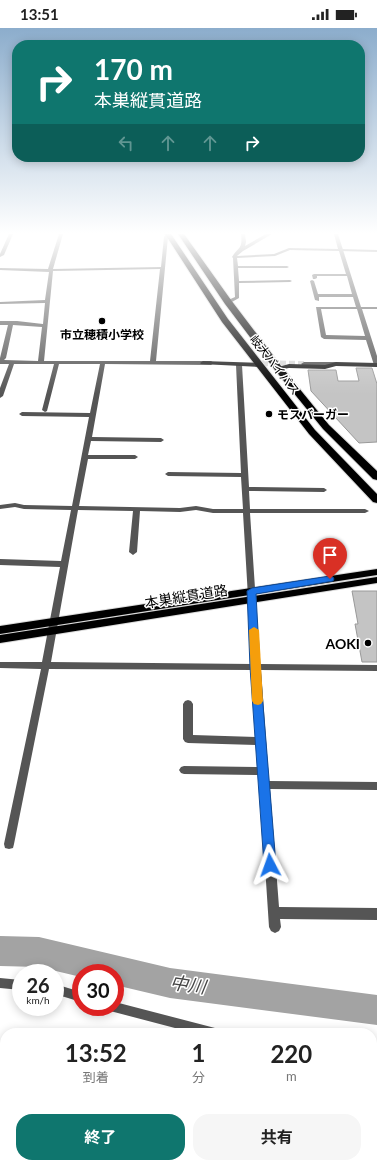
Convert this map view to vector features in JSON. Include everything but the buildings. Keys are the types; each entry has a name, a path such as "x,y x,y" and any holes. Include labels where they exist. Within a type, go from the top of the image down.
{"highway":[{"name":"岐大バイパス","path":"203,287 225,320 312,432 377,500"},
{"name":"岐大バイパス","path":"218,287 278,368 326,427 377,477"}],"main road":[{"name":"本巣縦貫道路","path":"252,596 377,572"},
{"name":"本巣縦貫道路","path":"0,630 53,625 252,596 377,580"},
{"name":"本巣縦貫道路","path":"0,639 53,625"}],"street":[{"path":"41,362 44,326 50,287"},
{"path":"152,363 161,287"},
{"path":"228,302 237,298 236,287"},
{"path":"315,287 317,298 356,296"},
{"path":"304,364 377,365 353,287"},
{"path":"0,303 48,301"},
{"path":"377,308 318,308 324,337 377,340"},
{"path":"0,323 44,326"},
{"path":"0,362 3,358 11,323"},
{"path":"0,362 229,363"},
{"path":"0,396 12,362"},
{"path":"45,410 57,362"},
{"path":"9,844 53,625 103,362"},
{"path":"203,363 239,366 260,365"},
{"path":"278,368 289,366 325,366 336,364"},
{"path":"239,366 255,667 275,927"},
{"path":"22,414 92,415"},
{"path":"88,439 161,440"},
{"path":"84,456 135,457"},
{"path":"168,474 245,475"},
{"path":"246,489 324,490"},
{"path":"0,507 19,505 24,507 137,510 180,510 187,508 202,508 213,511 365,511"},
{"path":"133,552 137,510"},
{"path":"0,562 64,564"},
{"path":"0,665 377,668"},
{"path":"188,704 188,739 261,741"},
{"path":"184,770 263,771"},
{"path":"264,785 377,786"},
{"path":"274,913 377,914"}],"lane":[{"path":"0,983 12,984"},
{"path":"124,1010 196,1028"}],"waterway":[{"name":"中川","path":"0,951 39,952 170,983 377,1010"}],"tunnel":[{"path":"253,363 304,364"}],"slow traffic":[{"path":"254,630 258,701"}],"place":[{"name":"市立穂積小学校","path":"102,321"},
{"name":"モスバーガー","path":"269,414"},
{"name":"AOKI","path":"368,643"}],"route":[{"path":"270,865 255,667 252,591 330,579"}]}
